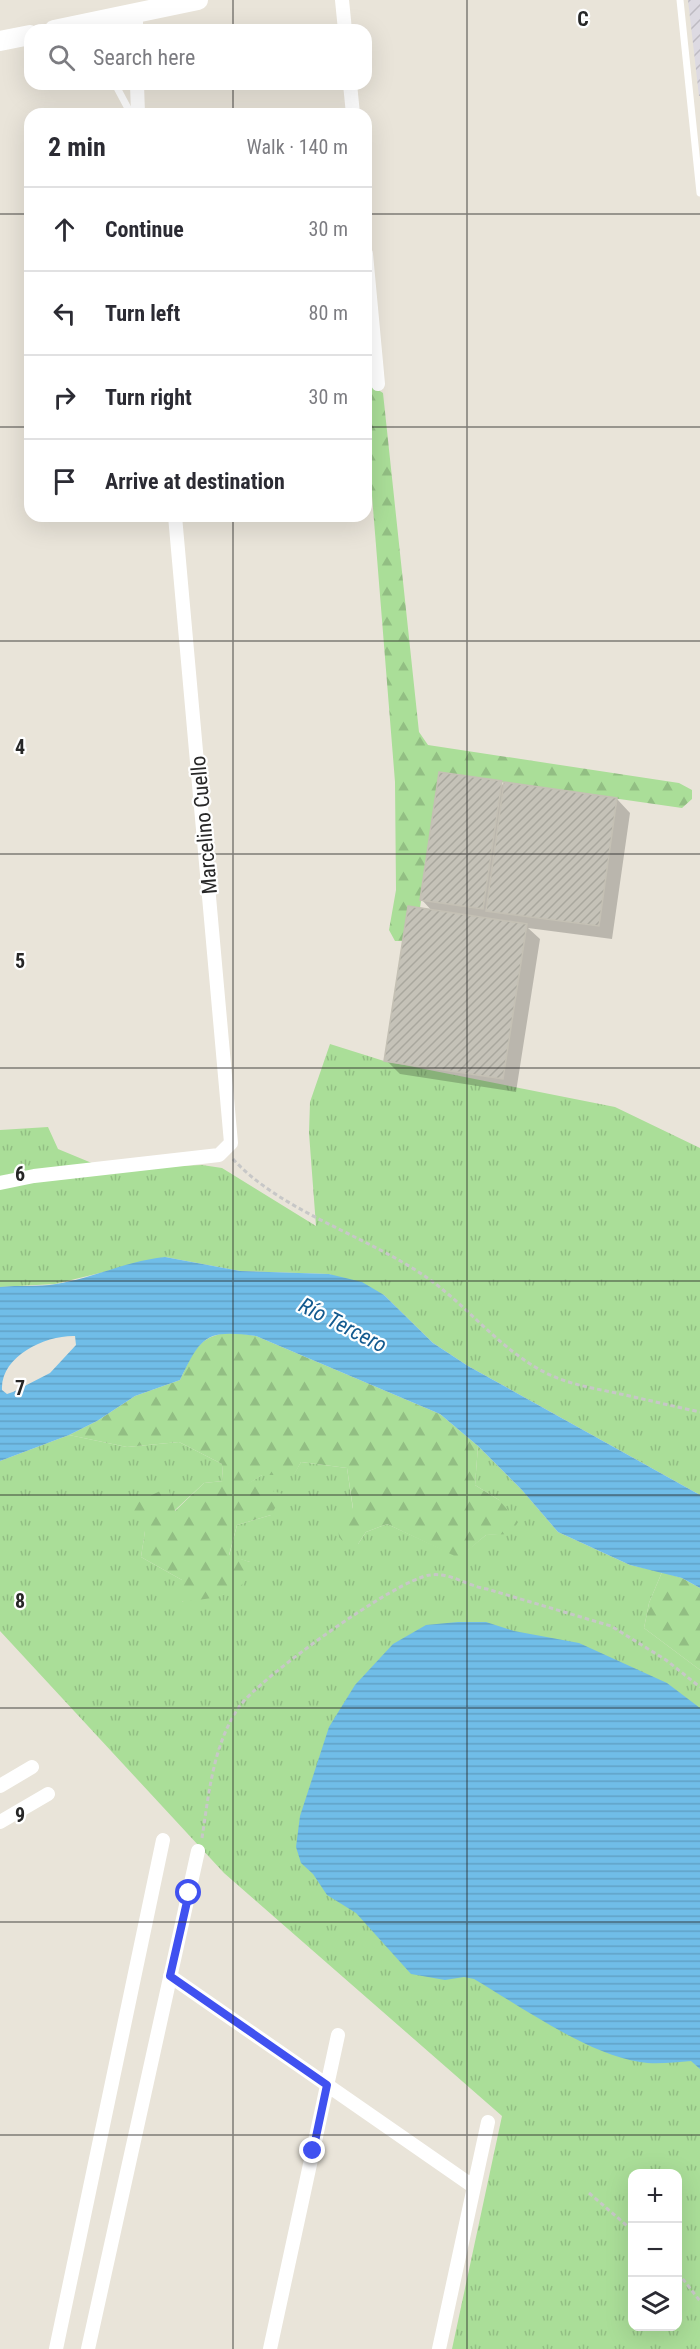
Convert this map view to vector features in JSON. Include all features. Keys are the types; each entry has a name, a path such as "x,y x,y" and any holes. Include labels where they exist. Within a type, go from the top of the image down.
{"main road":[{"path":"118,24 136,22 198,0"},
{"path":"0,40 24,36"}],"street":[{"path":"342,0 344,24"},
{"path":"137,90 138,108"},
{"path":"351,90 352,108"},
{"path":"372,319 378,384"},
{"name":"Marcelino Cuello","path":"176,522 232,1135 231,1143 226,1151"},
{"path":"0,1183 34,1176 219,1155 226,1151"},
{"path":"0,1786 32,1767"},
{"path":"0,1821 48,1794"},
{"path":"56,2349 163,1840"},
{"path":"88,2349 198,1851"},
{"path":"170,1976 474,2187"},
{"path":"270,2349 338,2035"},
{"path":"439,2349 488,2122"}],"lane":[{"path":"680,0 700,193"},
{"path":"118,90 128,108"}],"path":[{"path":"226,1151 249,1177 278,1196 397,1258 426,1277 455,1298 521,1358 547,1374 574,1384 700,1412"},
{"path":"198,1851 216,1759 227,1729 239,1707 251,1692 331,1632 399,1587 418,1578 447,1576 472,1587 611,1626 666,1660 700,1687"},
{"path":"589,2193 628,2226"},
{"path":"681,2277 700,2301"}],"shaded area":[{"path":"688,0 700,0 700,96 699,96"}],"green space":[{"path":"372,386 383,393 419,732 428,745 679,783 692,790 692,799 682,808 439,773 420,908 403,941 395,941 389,930 396,890 395,782 372,496"},
{"path":"330,1044 384,1061 615,1107 700,1148 700,1495 468,1366 433,1343 384,1295 329,1274 240,1271 165,1257 55,1284 0,1287 0,1130 48,1127 58,1149 116,1173 157,1167 202,1165 222,1168 316,1226 309,1133 310,1102"},
{"path":"232,1332 256,1336 440,1414 478,1446 475,1485 499,1500 518,1522 511,1534 486,1535 459,1558 387,1524 366,1532 358,1544 344,1543 339,1537 338,1524 353,1508 347,1468 301,1462 294,1475 262,1475 248,1484 283,1494 271,1515 237,1525 229,1555 250,1562 254,1567 248,1578 233,1591 224,1595 181,1602 182,1580 141,1557 145,1531 130,1506 168,1487 175,1511 204,1483 223,1481 222,1464 179,1442 127,1447 69,1435 97,1421 135,1396 180,1380 193,1353 204,1341"},
{"path":"69,1435 127,1447 179,1442 222,1464 223,1481 204,1483 174,1511 145,1531 141,1557 182,1580 182,1602 250,1562 229,1556 237,1525 271,1515 247,1484 262,1475 294,1474 301,1462 347,1468 358,1544 366,1532 387,1524 459,1557 486,1535 510,1533 499,1500 475,1485 478,1446 521,1489 558,1532 630,1565 662,1572 649,1603 644,1628 700,1670 700,2349 452,2349 502,2116 224,1873 0,1631 0,1461"},
{"path":"662,1572 682,1578 700,1588 700,1670 644,1628 649,1603"}],"water":[{"name":"Río Tercero","path":"165,1257 240,1271 329,1274 362,1282 384,1295 433,1343 468,1366 700,1495 700,1588 682,1578 630,1565 558,1532 521,1489 478,1446 440,1414 256,1336 226,1334 207,1339 194,1354 180,1380 135,1396 97,1421 69,1435 0,1461 0,1287 56,1284","holes":["75,1336 76,1345 50,1373 13,1392 7,1394 2,1390 3,1378 8,1367 27,1350 51,1339 63,1337"]},
{"path":"486,1622 514,1631 579,1643 667,1683 700,1708 700,2069 691,2061 646,2063 598,2049 554,2028 474,1979 464,1977 445,1980 411,1974 356,1913 327,1895 313,1874 301,1863 296,1847 300,1816 329,1727 355,1685 393,1644 426,1625"}],"building":[{"path":"439,772 502,781 483,909 420,900"},
{"path":"504,782 617,798 599,926 486,911"},
{"path":"408,906 527,924 503,1079 384,1061"}],"route":[{"path":"189,1893 170,1976 327,2085 313,2151"}]}
